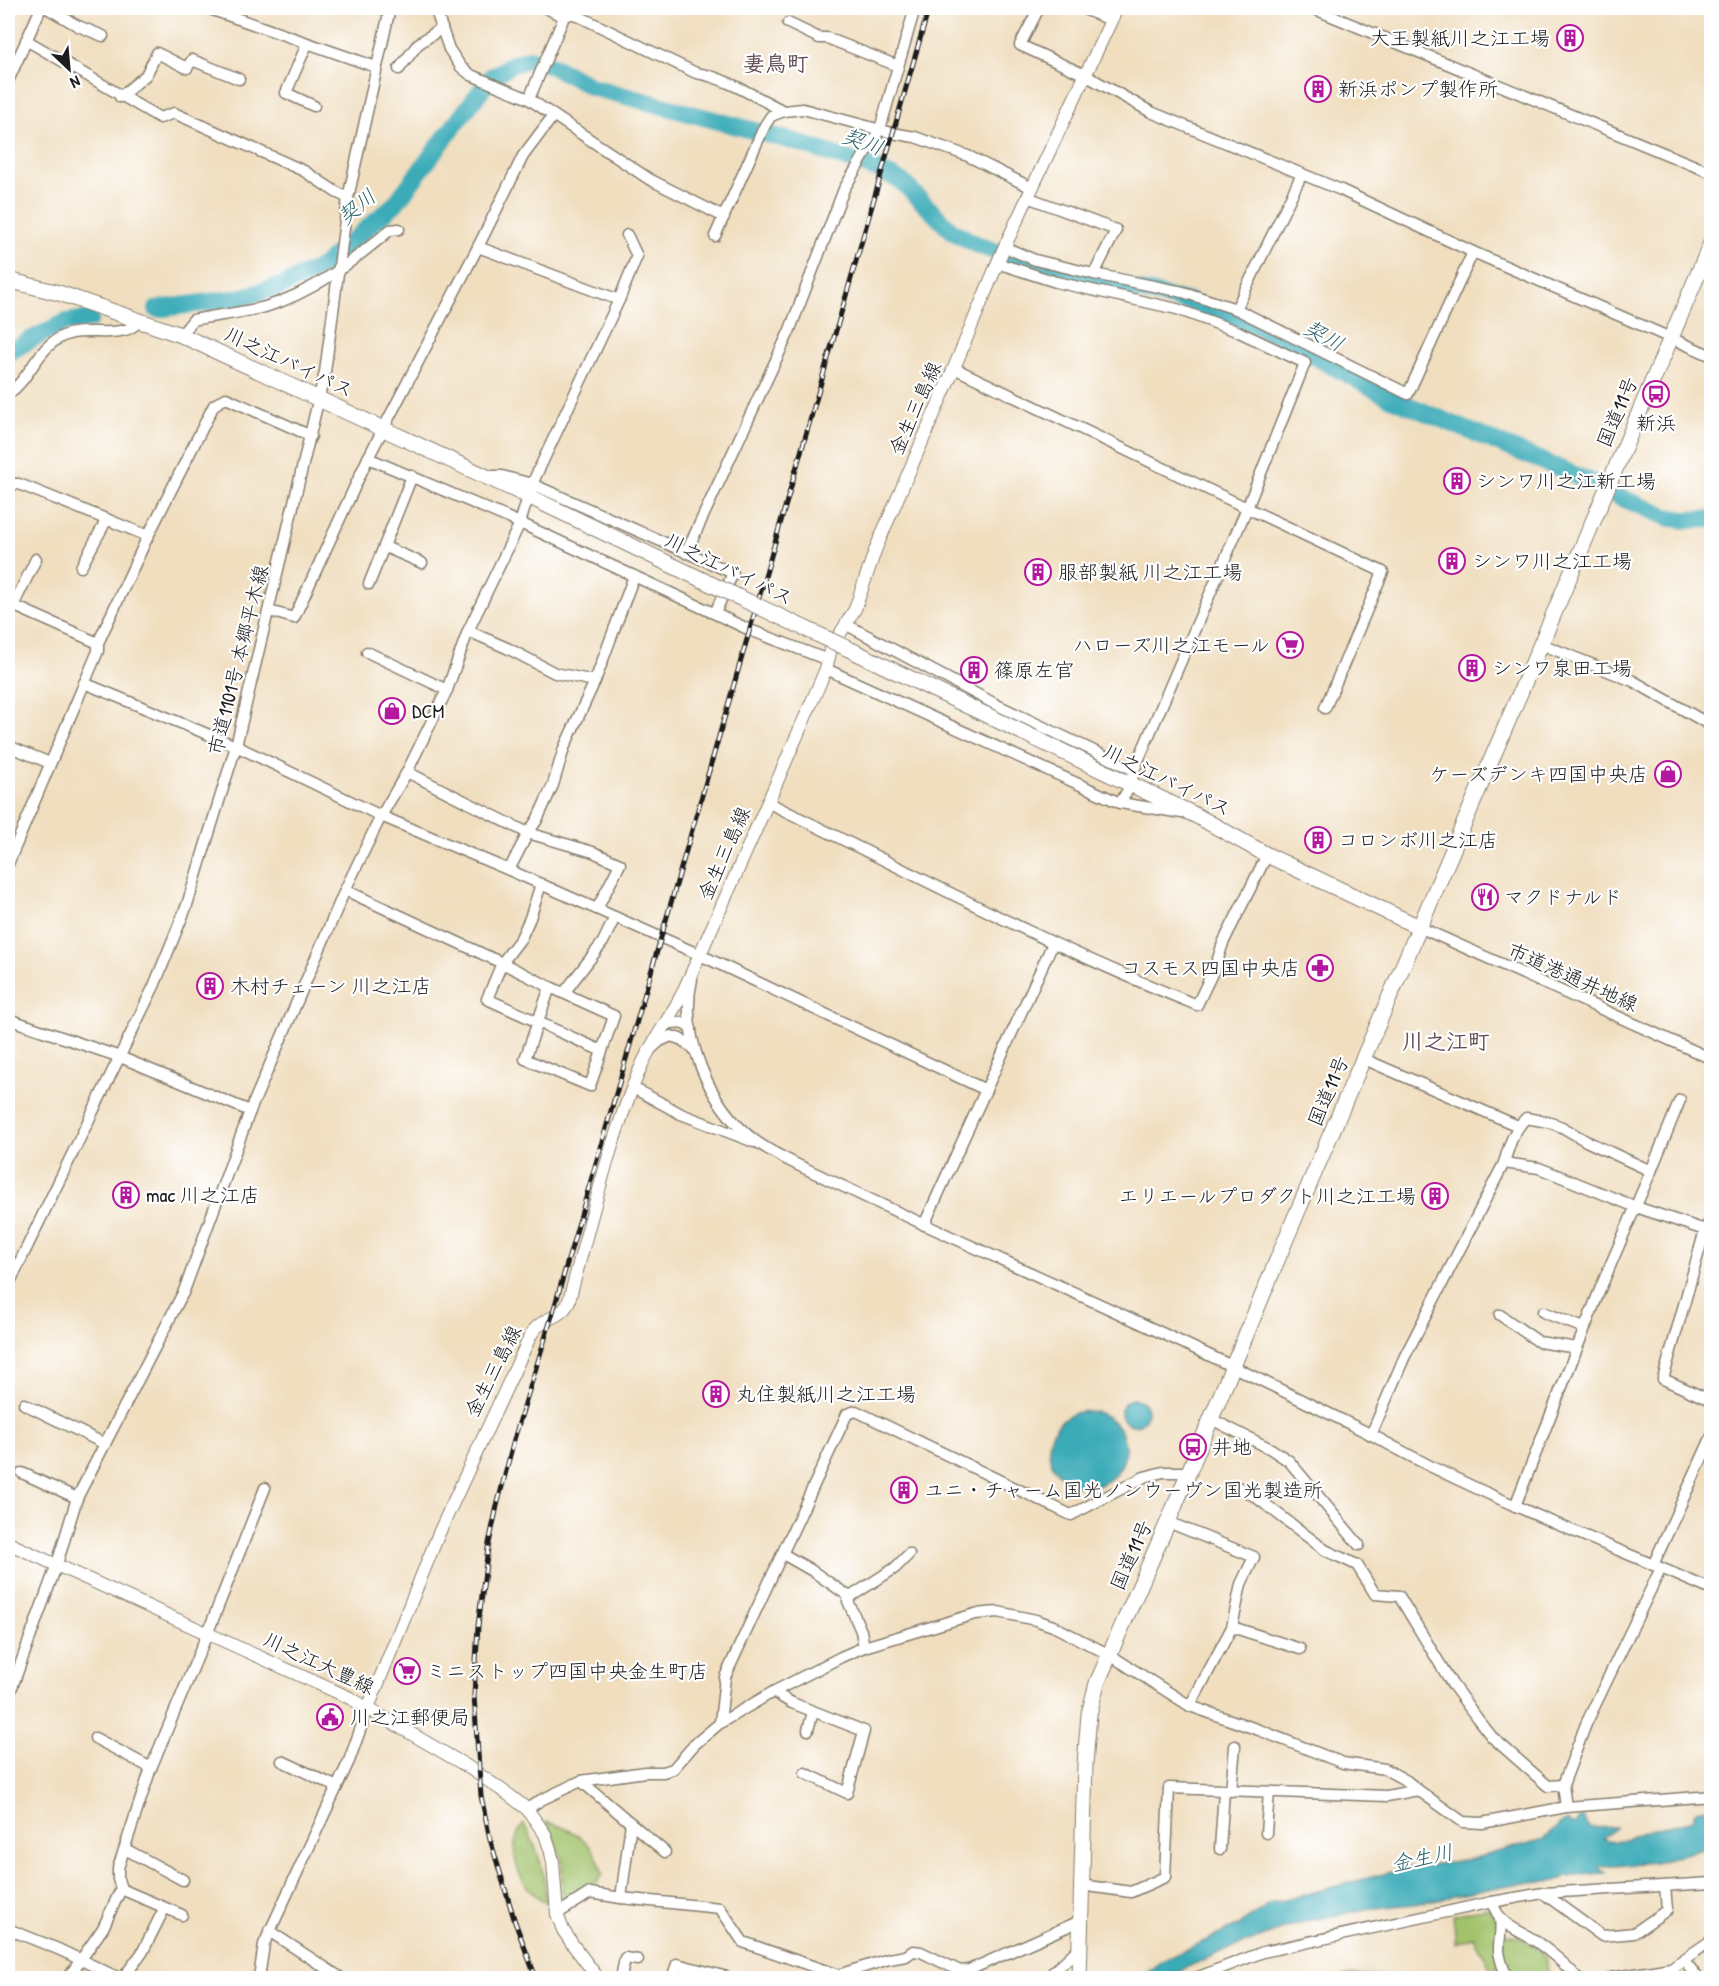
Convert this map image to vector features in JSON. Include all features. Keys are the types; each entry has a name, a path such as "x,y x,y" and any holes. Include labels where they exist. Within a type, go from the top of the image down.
{"highway":[{"name":"国道11号","path":"1079,1978 1085,1764 1089,1714 1097,1683 1190,1472 1288,1234 1712,241"},
{"name":"川之江バイパス","path":"8,280 59,293 181,335 484,476 530,490 715,586 1132,778 1267,855 1419,927"}],"main road":[{"name":"金生三島線","path":"368,1707 439,1533 529,1339 535,1329 558,1316 568,1304 618,1124 641,1066 665,1025 730,890 827,665 831,649 847,625 862,591 876,548 1001,255 1117,8"},
{"name":"川之江大豊線","path":"8,1543 208,1632 368,1707 481,1774 527,1809 545,1834 550,1849 557,1914 563,1930 598,1978"}],"street":[{"path":"8,81 41,8"},
{"path":"47,8 81,22 103,36"},
{"path":"207,8 376,67"},
{"name":"市道1101号 本郷平木線","path":"8,1286 154,986 187,905 236,746 326,372 348,198 390,8"},
{"path":"435,8 449,49 461,68 493,86 529,99 649,179 724,217"},
{"path":"546,8 569,12 696,73 720,80 784,111"},
{"path":"686,553 789,332 844,189 880,129 915,8"},
{"path":"1039,8 1020,45 1085,75 1151,112 1341,190 1473,252 1712,356"},
{"path":"1081,8 1112,20"},
{"path":"1311,8 1712,173"},
{"path":"529,99 569,12"},
{"path":"788,23 819,38 827,38 898,66"},
{"path":"399,69 418,44 441,28"},
{"path":"26,40 120,97 160,118 174,113 304,171 348,198"},
{"path":"307,44 286,93 314,106"},
{"path":"120,97 146,75 157,53 187,68 192,60 239,79"},
{"path":"715,236 771,116 784,111 803,109 915,137 968,156 1030,193 1116,230 1094,274"},
{"path":"269,610 294,618 382,429 478,247 522,156 554,116"},
{"path":"1236,309 1302,174"},
{"path":"181,335 193,320 265,307 287,299 338,272 390,230 399,229"},
{"path":"8,1698 57,1564 76,1498 184,1291 250,1111 345,890 447,690 468,632 520,523 530,490 638,256 627,235"},
{"path":"478,247 619,300"},
{"path":"1001,255 1035,260 1183,292 1236,309 1408,394 1473,252"},
{"path":"1001,255 1056,282 1178,309 1239,332 1305,363 1247,508 1120,803"},
{"path":"8,394 43,351 60,338 71,333 126,330 141,320"},
{"path":"954,368 1383,572 1325,708"},
{"path":"8,864 98,651 98,643 148,536 214,405 226,398 311,436"},
{"path":"368,458 520,523 1120,803 1197,816"},
{"path":"369,584 412,476"},
{"path":"8,484 19,484 148,536"},
{"path":"530,490 733,573 715,613"},
{"path":"81,567 107,519"},
{"path":"384,547 422,563"},
{"path":"36,559 10,604 98,643"},
{"path":"509,870 537,820 553,785 564,748 595,681 634,576"},
{"path":"847,625 1132,778"},
{"path":"468,632 507,648 555,673 595,681"},
{"path":"1541,644 1633,681 1712,726"},
{"path":"367,652 447,690"},
{"path":"84,683 236,746 381,816 615,916 697,958 986,1090"},
{"path":"8,746 50,764"},
{"path":"407,772 528,833 593,852 621,864 597,909"},
{"path":"769,802 1053,943 1138,982 1197,1005 1216,965 1223,943 1267,855"},
{"path":"541,884 521,938 502,963 488,999 602,1051"},
{"path":"345,890 614,1017 590,1086 525,1059 550,987"},
{"path":"564,993 603,942 615,916"},
{"name":"市道港通井地線","path":"1419,927 1712,1059"},
{"path":"924,1225 1053,943"},
{"path":"697,958 689,989 694,1049 715,1095 754,1140 924,1225 1233,1367 1371,1435 1430,1467 1712,1590"},
{"path":"8,1019 120,1057 250,1111"},
{"path":"665,1025 676,1021 684,1023 691,1029"},
{"path":"650,1051 660,1041 671,1036 680,1039 694,1049"},
{"path":"1364,1059 1518,1126"},
{"path":"632,1089 681,1114 771,1149"},
{"path":"1515,1506 1584,1328 1680,1101"},
{"path":"1371,1435 1404,1358 1504,1163 1518,1126 1526,1118 1548,1122 1651,1171"},
{"path":"1504,1163 1539,1168 1636,1208 1708,1231"},
{"path":"1712,1217 1663,1379 1712,1401"},
{"path":"1543,1312 1584,1328"},
{"path":"1500,1315 1539,1342 1577,1348"},
{"path":"24,1404 105,1444"},
{"path":"720,1722 725,1677 847,1414 856,1411 1071,1515 1144,1477 1163,1472 1190,1472"},
{"path":"1211,1419 1271,1449 1288,1461 1359,1545"},
{"path":"1566,1807 1563,1785 1586,1724 1712,1436"},
{"path":"22,1473 76,1498"},
{"path":"1236,1486 1256,1497 1325,1550 1357,1565 1375,1594 1399,1596 1452,1684 1492,1737 1548,1786 1563,1785"},
{"path":"68,1978 103,1928 121,1890 118,1868 151,1767 265,1488"},
{"path":"1168,1522 1254,1557 1241,1584 1232,1627 1190,1706"},
{"path":"783,1554 850,1597"},
{"path":"864,1647 861,1631 848,1601 850,1597 895,1568 909,1554"},
{"path":"527,1809 581,1781 673,1769 695,1744 720,1722 841,1657 864,1647 975,1614 998,1612 1007,1612 1053,1626 1110,1655 1190,1706 1343,1763 1385,1768 1407,1781 1463,1822 1482,1823 1566,1807 1712,1796"},
{"path":"1232,1627 1300,1649"},
{"path":"773,1692 792,1704 864,1731 847,1793 806,1773"},
{"path":"259,1978 264,1944 269,1931 349,1761 368,1707"},
{"path":"808,1730 813,1712"},
{"path":"95,1738 151,1767"},
{"path":"1220,1849 1235,1746"},
{"path":"282,1761 337,1787"},
{"path":"581,1781 665,1852"},
{"path":"1081,1885 1131,1892 1165,1878 1168,1788 1387,1796 1418,1790"},
{"path":"1266,1833 1269,1792"},
{"path":"621,1898 631,1823"},
{"path":"125,1849 183,1880"},
{"path":"1196,1978 1263,1953 1492,1902 1543,1893 1712,1883"},
{"path":"1543,1893 1602,1936 1634,1932 1666,1910 1665,1886"},
{"path":"121,1890 182,1915"},
{"path":"557,1914 590,1893 720,1908 743,1942 838,1975 913,1952 921,1952 960,1971 969,1970 1080,1921"},
{"path":"1492,1902 1500,1919 1502,1931 1500,1957 1507,1978"},
{"path":"8,1929 121,1978 142,1953 164,1909"},
{"path":"1500,1919 1503,1923 1535,1940 1577,1978"},
{"path":"269,1931 341,1978"},
{"path":"1611,1978 1671,1968 1712,1940"},
{"path":"1047,1978 1080,1947"},
{"path":"621,1978 625,1958 638,1960"},
{"path":"1683,1960 1698,1978"},
{"path":"672,1978 677,1964 727,1977"}],"green space":[{"path":"546,1822 567,1829 584,1840 596,1854 603,1875 590,1889 562,1905 562,1859"},
{"path":"524,1824 540,1862 545,1881 546,1902 529,1889 517,1868 515,1845"},
{"path":"1489,1907 1505,1934 1522,1938 1545,1955 1547,1972 1539,1978 1510,1978 1506,1967 1490,1968 1474,1936 1456,1943 1453,1915"},
{"path":"1488,1972 1494,1978 1339,1978 1346,1975"}],"water":[{"path":"1134,1399 1143,1403 1147,1412 1143,1421 1134,1425 1125,1421 1121,1412 1125,1403"},
{"path":"1087,1411 1102,1414 1114,1422 1122,1434 1125,1449 1122,1464 1114,1476 1102,1484 1087,1487 1072,1484 1060,1476 1052,1464 1049,1449 1052,1434 1060,1422 1072,1414"},
{"path":"1711,1808 1711,1847 1655,1862 1601,1866 1599,1869 1606,1873 1566,1876 1558,1881 1514,1884 1414,1904 1366,1909 1303,1922 1221,1952 1163,1978 1138,1978 1164,1960 1237,1926 1269,1904 1406,1868 1471,1859 1544,1839 1561,1823 1567,1821 1574,1825 1581,1817 1590,1828 1616,1827 1603,1838 1615,1841 1653,1829 1684,1823 1694,1818 1694,1812 1698,1809"}],"waterway":[{"name":"契川","path":"157,309 240,298 284,285 322,267 395,204 491,77 513,64 529,59 546,63 592,87 796,142 876,169 901,181 952,231 978,245 1033,265 1073,276 1190,302 1240,321 1279,337 1391,398 1594,483"},
{"name":"契川","path":"8,353 66,322 90,319"},
{"name":"契川","path":"1615,495 1667,517 1685,520 1712,519"}],"railway":[{"path":"536,1978 515,1922 490,1839 481,1796 474,1696 478,1626 488,1548 515,1436 551,1319 929,8"}],"place":[{"name":"大王製紙川之江工場","path":"1570,38"},
{"name":"新浜ポンプ製作所","path":"1318,89"},
{"name":"新浜","path":"1656,394"},
{"name":"シンワ川之江新工場","path":"1457,481"},
{"name":"シンワ川之江工場","path":"1452,561"},
{"name":"服部製紙 川之江工場","path":"1038,572"},
{"name":"ハローズ川之江モール","path":"1290,645"},
{"name":"シンワ泉田工場","path":"1472,668"},
{"name":"篠原左官","path":"974,670"},
{"name":"DCM","path":"392,711"},
{"name":"ケーズデンキ四国中央店","path":"1668,774"},
{"name":"コロンボ川之江店","path":"1318,840"},
{"name":"マクドナルド","path":"1485,897"},
{"name":"コスモス四国中央店","path":"1320,968"},
{"name":"木村チェーン 川之江店","path":"210,986"},
{"name":"mac 川之江店","path":"126,1195"},
{"name":"エリエールプロダクト川之江工場","path":"1435,1196"},
{"name":"丸住製紙川之江工場","path":"716,1394"},
{"name":"井地","path":"1193,1447"},
{"name":"ユニ・チャーム国光ノンウーヴン国光製造所","path":"904,1490"},
{"name":"ミニストップ四国中央金生町店","path":"407,1671"},
{"name":"川之江郵便局","path":"330,1717"}],"district":[{"name":"妻鳥町","path":"776,63"},
{"name":"川之江町","path":"1446,1041"}],"water label":[{"name":"金生川","path":"1422,1858"}]}
